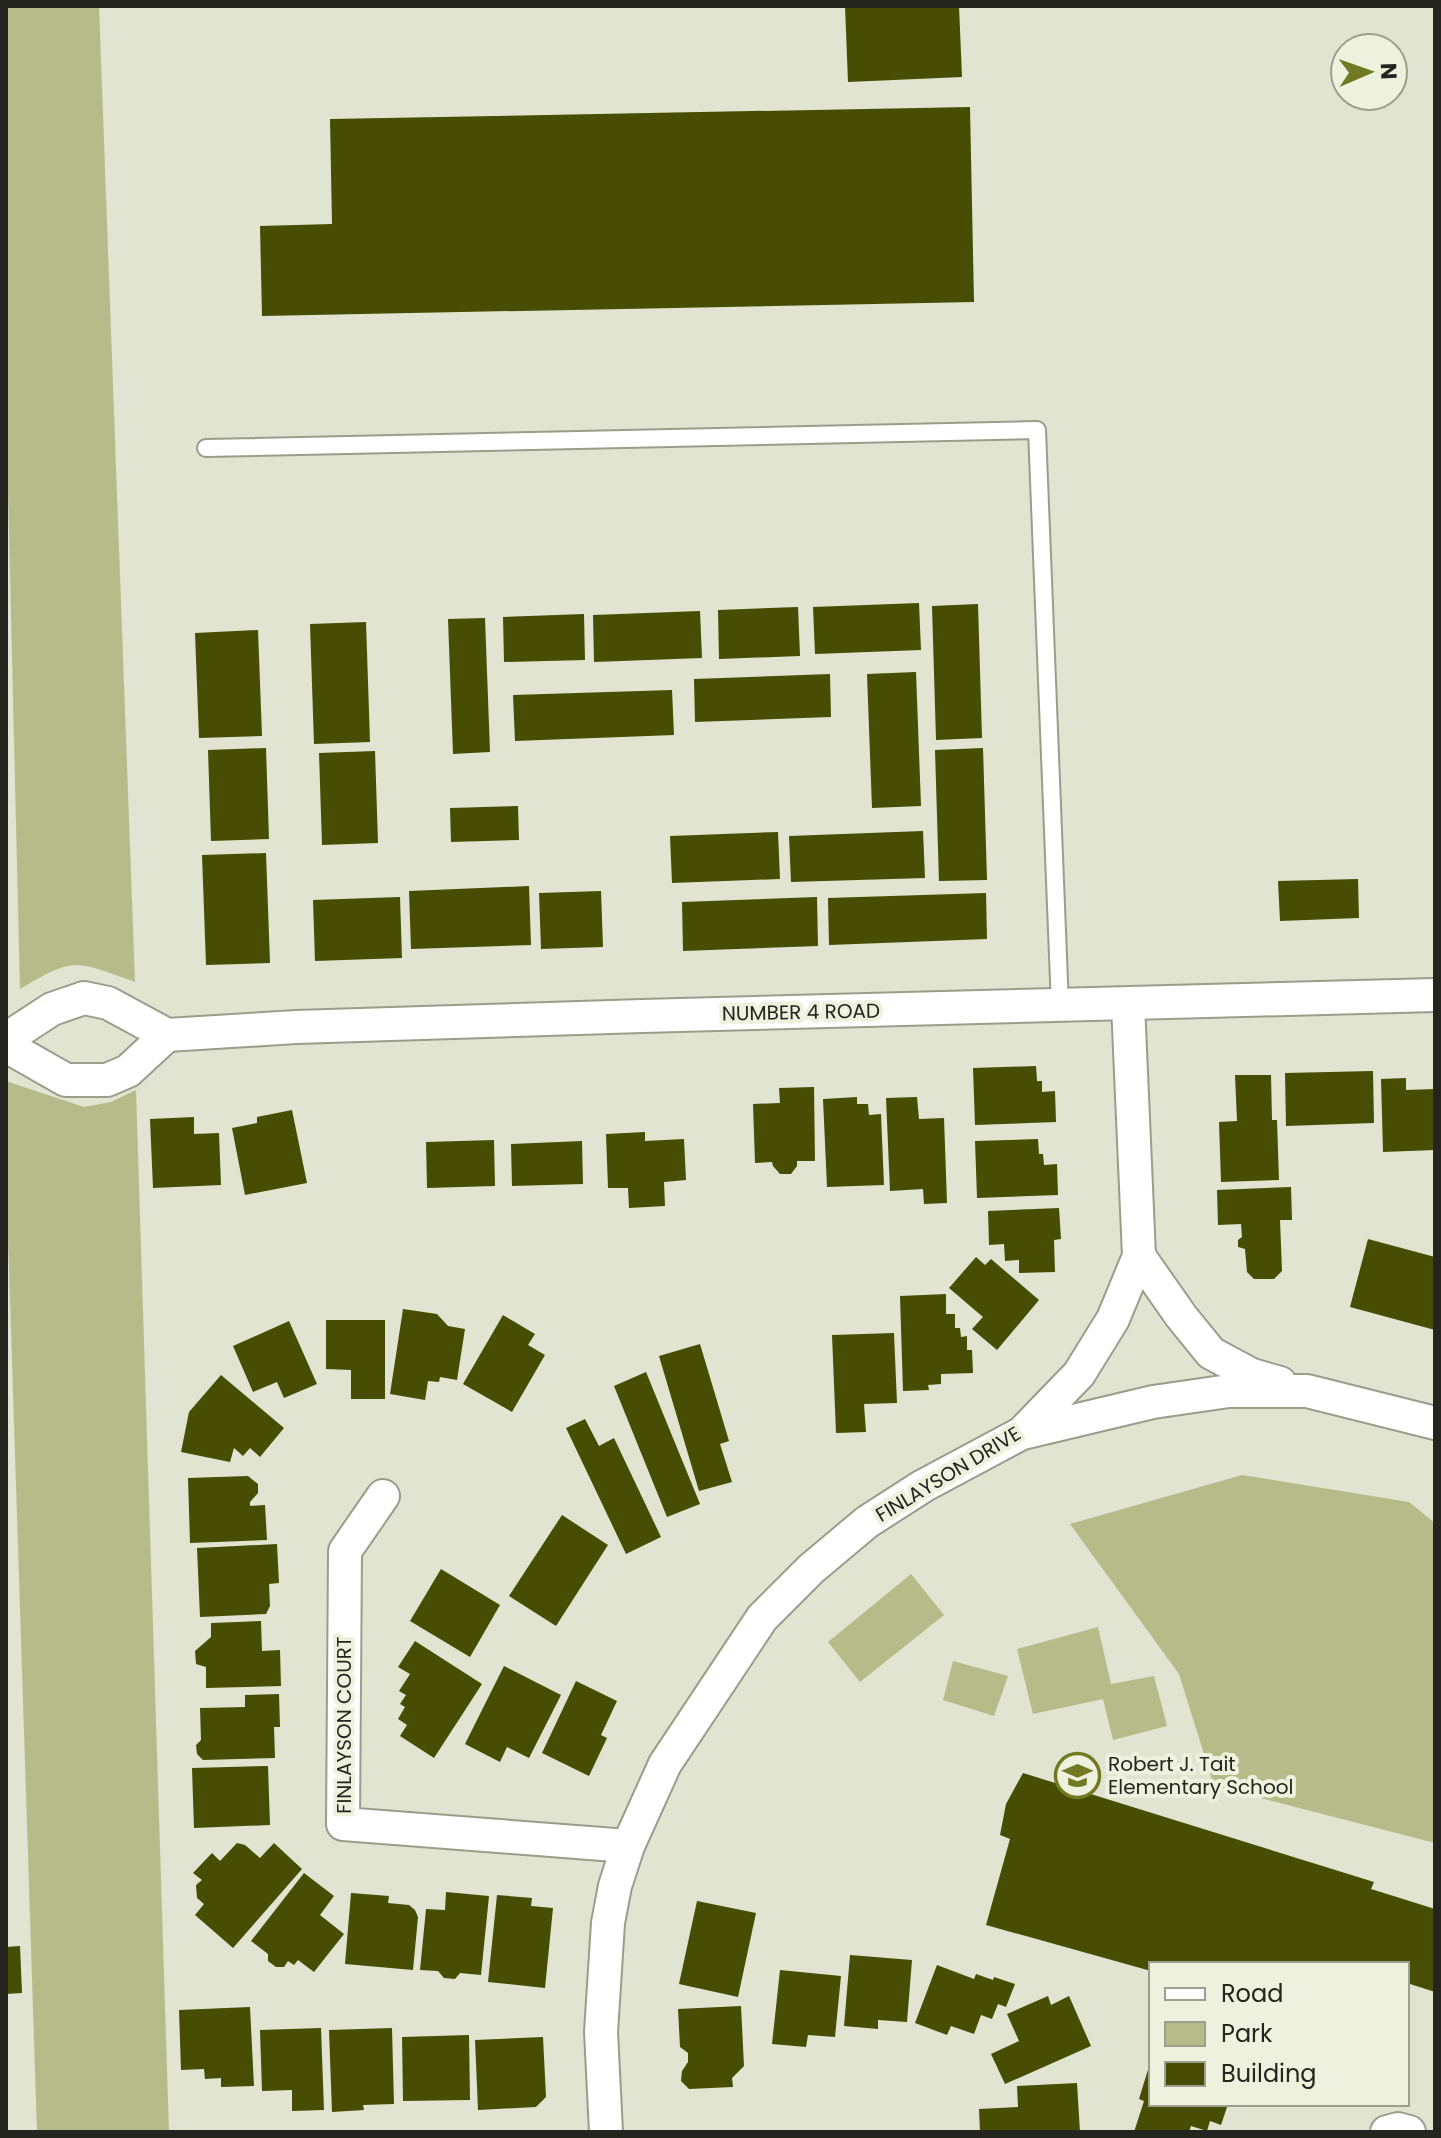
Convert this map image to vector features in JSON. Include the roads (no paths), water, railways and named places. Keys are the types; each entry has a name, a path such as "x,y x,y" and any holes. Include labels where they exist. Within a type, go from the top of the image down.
{"street":[{"name":"NUMBER 4 ROAD","path":"167,1035 296,1027 626,1016 1435,995"},
{"path":"6,1039 52,1009 84,998 108,1003 167,1035 128,1071 107,1080 66,1080 6,1046"},
{"name":"FINLAYSON DRIVE","path":"606,2132 601,2032 608,1923 615,1886 628,1846 665,1764 762,1618 811,1569 867,1522 923,1486 1022,1433 1079,1374 1113,1319 1139,1256 1128,1004"},
{"path":"1139,1256 1211,1353 1252,1375 1435,1423"},
{"path":"1022,1433 1153,1402 1229,1391 1307,1391"},
{"name":"FINLAYSON COURT","path":"383,1496 345,1551 343,1824 628,1846"},
{"path":"1387,2132 1398,2129 1409,2132"}],"lane":[{"path":"206,448 1037,430 1060,1006"}],"place":[{"name":"Robert J. Tait Elementary School","path":"1077,1775"}]}
